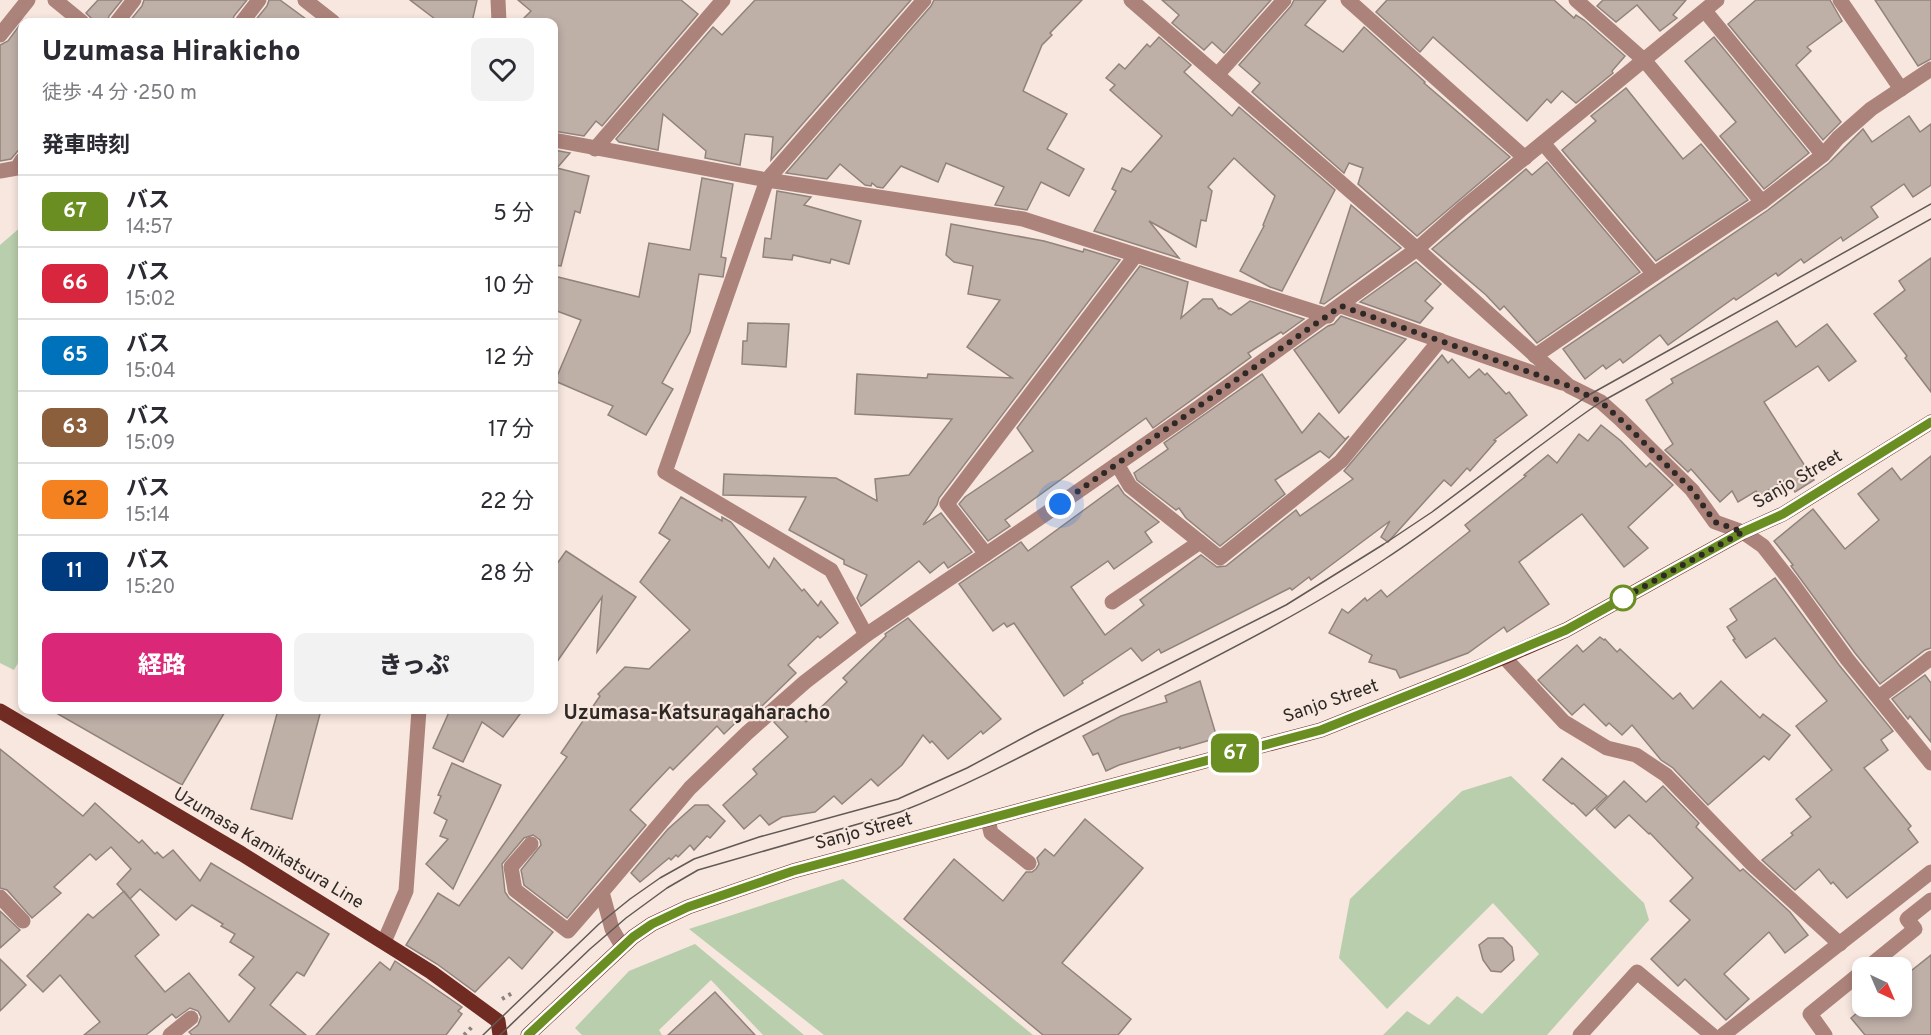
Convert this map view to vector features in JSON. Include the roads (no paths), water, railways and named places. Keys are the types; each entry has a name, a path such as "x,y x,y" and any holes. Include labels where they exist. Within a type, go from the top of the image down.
{"main road":[{"name":"Sanjo Street","path":"528,1035 622,946 652,924 688,907 793,871 1321,730 1566,630 1743,532 1783,514 1931,422"},
{"name":"Uzumasa Kamikatsura Line","path":"0,711 242,854 431,972 498,1021 500,1035"}],"street":[{"path":"0,36 28,0"},
{"path":"55,0 77,18"},
{"path":"120,18 134,0"},
{"path":"245,18 260,0"},
{"path":"304,0 328,18"},
{"path":"595,149 723,0"},
{"path":"866,634 831,570 665,472 767,180 924,0"},
{"path":"1131,0 1418,249 1569,386"},
{"path":"1217,75 1284,0"},
{"path":"1348,0 1525,158"},
{"path":"1576,0 1644,61 1762,202"},
{"path":"531,844 511,867 515,890 568,931 690,788 747,733 805,682 866,634 1117,464 1328,316 1418,249 1717,0"},
{"path":"1840,0 1901,89"},
{"path":"1705,11 1823,155"},
{"path":"1536,356 1762,202 1823,155 1838,138 1871,109 1931,69"},
{"path":"558,141 767,180 1023,219 1328,316"},
{"path":"1543,143 1654,274"},
{"path":"0,171 18,166"},
{"path":"986,554 947,504 1136,255"},
{"path":"1341,306 1569,386 1601,402 1692,490 1715,522 1743,532 1763,546 1847,659 1931,763"},
{"path":"1117,464 1130,486 1220,558 1341,461 1440,340"},
{"path":"1112,602 1200,542"},
{"path":"1504,657 1564,722 1607,748 1636,755 1666,775 1752,864 1840,945"},
{"path":"1879,698 1931,658"},
{"path":"384,942 406,891 419,714"},
{"path":"988,819 991,833 1029,863"},
{"path":"1723,1035 1931,872"},
{"path":"602,892 612,929 622,946"},
{"path":"0,897 23,921"},
{"path":"1881,957 1915,929 1907,919 1931,900"},
{"path":"1580,1035 1637,972 1712,1035"},
{"path":"1825,1035 1810,1014 1852,980"},
{"path":"170,1035 191,1018"}],"tram line":[{"path":"483,1035 599,924 660,878 694,859 759,837 898,799 967,768 1286,605 1432,512 1587,396 1931,204"},
{"path":"500,1035 626,918 667,888 698,870 900,812 928,801 1009,763 1253,637 1353,580 1413,540 1601,402 1931,219"}],"district":[{"name":"Uzumasa-Katsuragaharacho","path":"697,714"}]}
